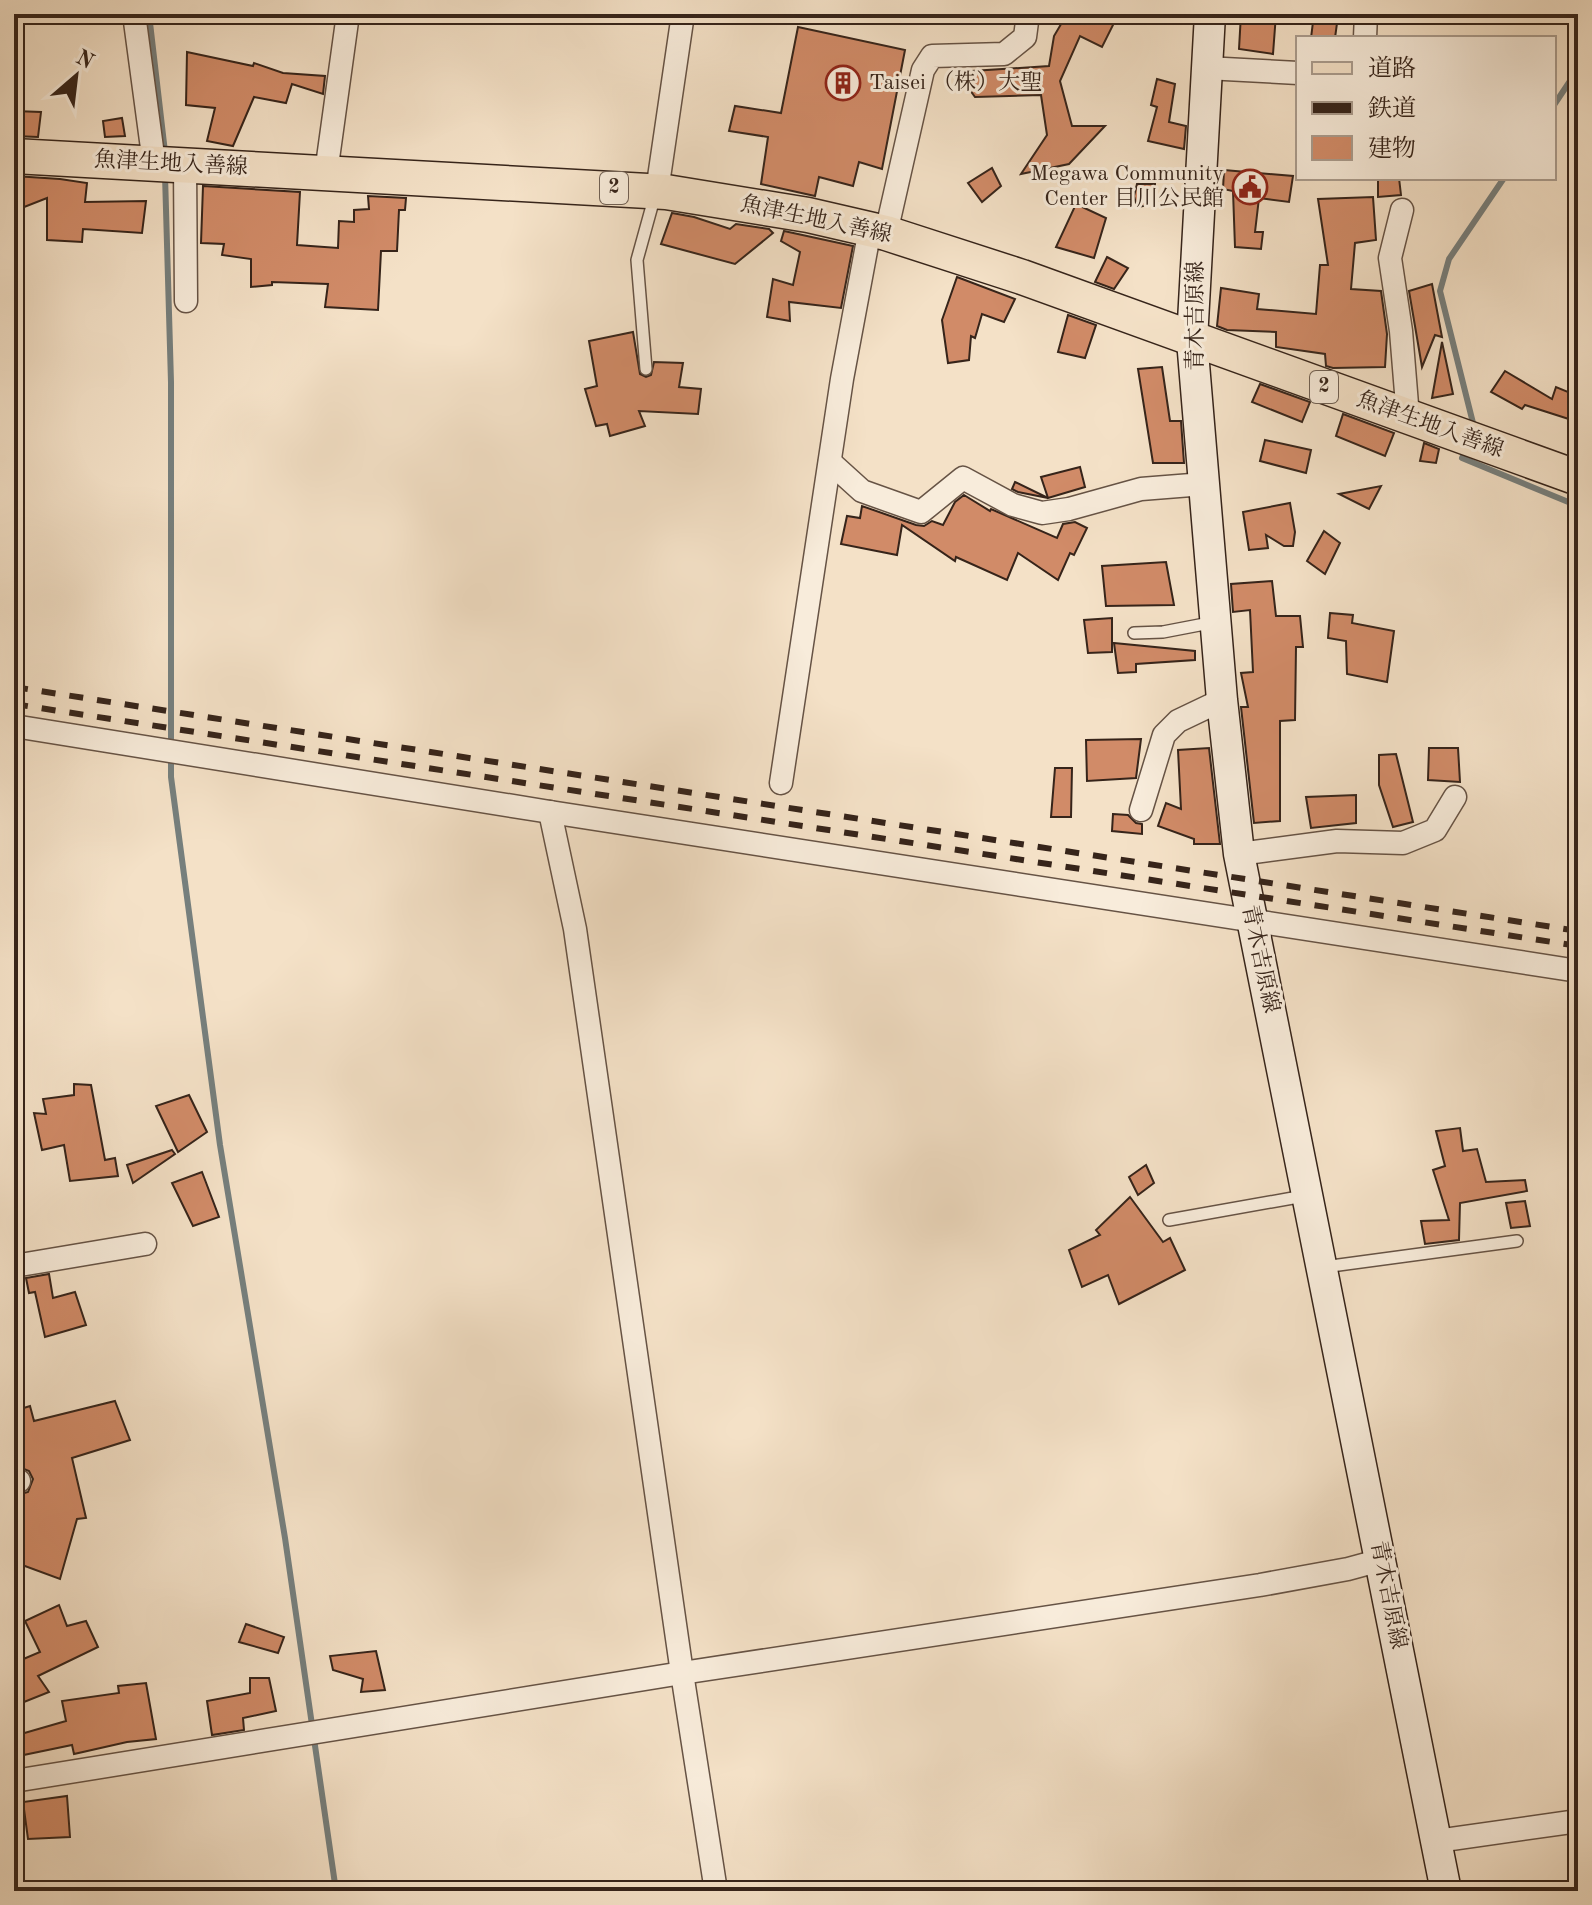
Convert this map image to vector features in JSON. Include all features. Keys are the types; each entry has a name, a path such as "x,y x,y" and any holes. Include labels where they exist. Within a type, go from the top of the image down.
{"main road":[{"name":"青木吉原線","path":"1210,14 1192,340 1222,700 1239,854 1324,1267 1446,1891"},
{"name":"魚津生地入善線","path":"14,156 657,191 808,215 878,231 1022,277 1578,478"}],"street":[{"path":"134,14 170,164 186,301"},
{"path":"326,173 348,14"},
{"path":"657,191 683,14"},
{"path":"781,783 842,379 878,231 923,70 932,56 1004,54 1025,37 1028,14"},
{"path":"1365,36 1366,14"},
{"path":"1206,68 1296,73"},
{"path":"1402,210 1390,258 1401,331 1408,417"},
{"path":"830,462 862,491 921,512 963,478 1013,505 1042,513 1069,509 1141,489 1204,484"},
{"path":"1141,810 1164,735 1178,721 1222,700"},
{"path":"14,726 1578,971"},
{"path":"1239,854 1337,841 1403,843 1435,830 1455,797"},
{"path":"550,812 575,929 716,1891"},
{"path":"14,1266 145,1244"},
{"path":"14,1781 682,1673 1260,1585 1381,1560"},
{"path":"1437,1841 1578,1821"}],"lane":[{"path":"646,369 637,260 657,191"},
{"path":"1134,633 1163,632 1215,622"},
{"path":"1169,1220 1309,1196"},
{"path":"1324,1267 1517,1241"}],"building":[{"path":"1067,14 1101,14 1115,21 1102,47 1080,36 1060,81 1072,126 1105,126 1069,164 1021,174 1047,135 1041,95 975,97 957,72 1049,66 1054,36"},
{"path":"1241,14 1276,14 1273,54 1239,49"},
{"path":"1314,14 1338,16 1335,36 1311,36"},
{"name":"Taisei （株）大聖","path":"798,27 905,50 882,169 859,162 853,186 819,177 815,196 761,184 768,137 729,131 735,106 781,113"},
{"path":"187,52 253,66 254,63 283,73 325,76 323,94 292,84 286,103 254,97 233,146 207,141 215,108 186,105"},
{"path":"1157,79 1175,84 1169,122 1186,126 1184,149 1148,141 1157,107 1151,105"},
{"path":"14,111 41,112 38,137 14,136"},
{"path":"122,118 125,136 105,137 103,121"},
{"path":"992,168 1001,186 982,202 968,183"},
{"path":"1224,170 1293,176 1289,202 1259,198 1255,232 1263,232 1261,249 1235,247 1233,191 1223,189"},
{"path":"14,176 87,183 85,202 146,201 142,233 83,229 82,242 47,240 47,198 14,211"},
{"path":"1378,180 1399,180 1401,195 1378,197"},
{"path":"1137,184 1155,184 1155,204 1137,207 1134,196"},
{"path":"203,186 300,192 297,245 338,248 339,221 354,222 354,210 369,209 368,196 406,198 405,210 399,210 397,251 381,251 378,310 325,307 328,284 272,282 272,285 251,287 251,259 222,255 224,244 201,243"},
{"path":"1373,197 1376,240 1355,243 1351,289 1381,291 1387,334 1385,367 1333,368 1326,366 1325,354 1276,347 1276,332 1227,330 1217,326 1221,288 1259,294 1257,309 1316,314 1320,265 1328,265 1318,199"},
{"path":"1076,204 1106,218 1094,258 1056,247"},
{"path":"672,213 730,229 736,224 769,229 773,233 735,264 661,244"},
{"path":"784,231 853,246 841,308 789,302 790,321 767,317 773,279 793,285 800,252 781,241"},
{"path":"1107,257 1128,268 1114,289 1095,282"},
{"path":"957,277 1015,299 1004,322 982,314 975,338 971,336 969,360 948,363 942,320"},
{"path":"1432,284 1442,337 1435,335 1422,367 1409,291"},
{"path":"1068,315 1096,325 1085,358 1058,352"},
{"path":"633,332 640,374 646,377 651,375 654,362 683,363 679,387 701,389 698,414 639,411 645,426 610,436 607,424 596,426 585,389 597,386 589,341"},
{"path":"1442,342 1453,394 1432,398"},
{"path":"1162,367 1170,421 1181,421 1184,463 1153,463 1138,369"},
{"path":"1505,371 1552,399 1556,387 1578,396 1575,421 1525,405 1522,409 1491,392"},
{"path":"1260,384 1310,402 1302,422 1252,402"},
{"path":"1343,414 1394,433 1385,456 1336,436"},
{"path":"1265,440 1311,450 1306,473 1260,461"},
{"path":"1424,443 1439,449 1436,463 1420,461"},
{"path":"1080,467 1085,487 1048,498 1041,477"},
{"path":"1015,482 1048,498 1018,492 1012,489"},
{"path":"1381,486 1369,509 1339,494"},
{"path":"964,495 990,511 1057,538 1063,524 1075,522 1087,528 1074,555 1070,553 1058,580 1018,553 1007,580 956,557 955,561 902,525 897,555 841,544 847,516 860,518 862,506 916,525 924,526 932,521 943,525 955,502"},
{"path":"1290,503 1295,532 1293,546 1284,546 1266,535 1268,548 1249,550 1243,512"},
{"path":"1324,531 1340,543 1325,574 1307,561"},
{"path":"1166,562 1174,605 1106,606 1102,566"},
{"path":"1272,581 1276,616 1300,616 1303,647 1296,647 1295,720 1280,721 1280,821 1254,823 1241,707 1248,707 1241,673 1253,672 1250,610 1233,612 1231,584"},
{"path":"1330,613 1353,615 1352,623 1394,631 1387,682 1347,674 1346,641 1328,638"},
{"path":"1112,618 1112,652 1088,653 1084,620"},
{"path":"1114,643 1195,651 1195,660 1136,664 1136,672 1118,673"},
{"path":"1141,739 1136,778 1087,781 1086,740"},
{"path":"1209,748 1220,844 1194,844 1194,839 1158,826 1166,803 1181,809 1178,750"},
{"path":"1429,748 1458,748 1460,782 1428,780"},
{"path":"1396,754 1413,822 1393,827 1379,785 1379,755"},
{"path":"1055,768 1072,768 1071,817 1051,817"},
{"path":"1356,795 1356,823 1311,828 1306,797"},
{"path":"1113,814 1128,815 1136,823 1142,824 1142,834 1112,831"},
{"path":"74,1084 91,1085 105,1160 115,1158 118,1176 70,1181 64,1145 42,1150 34,1113 46,1114 43,1099 74,1095"},
{"path":"189,1095 207,1132 178,1152 156,1106"},
{"path":"1460,1128 1463,1151 1477,1149 1486,1182 1525,1180 1527,1191 1460,1203 1459,1240 1425,1244 1421,1221 1449,1220 1433,1170 1445,1166 1436,1131"},
{"path":"172,1150 175,1154 133,1183 127,1165"},
{"path":"1146,1165 1154,1183 1138,1195 1129,1177"},
{"path":"202,1172 219,1217 193,1226 172,1183"},
{"path":"1130,1197 1163,1242 1170,1238 1185,1270 1119,1304 1108,1275 1082,1287 1069,1250 1100,1235 1096,1230"},
{"path":"1525,1201 1530,1226 1511,1228 1506,1203"},
{"path":"49,1274 53,1298 75,1292 86,1325 45,1337 35,1292 29,1293 26,1278"},
{"path":"115,1401 130,1440 72,1458 86,1518 77,1519 60,1579 14,1562 14,1496 28,1492 33,1479 29,1471 19,1467 14,1449 14,1411 30,1406 34,1421"},
{"path":"59,1605 67,1626 86,1621 98,1647 38,1676 49,1692 14,1706 14,1663 40,1652 25,1621"},
{"path":"246,1624 284,1637 278,1653 239,1642"},
{"path":"376,1651 385,1690 361,1692 363,1679 333,1670 330,1656"},
{"path":"250,1678 269,1678 276,1711 243,1718 244,1730 212,1735 207,1701 250,1693"},
{"path":"146,1683 156,1739 74,1754 72,1745 14,1757 14,1736 66,1721 62,1701 119,1693 118,1686"},
{"path":"67,1796 70,1837 28,1839 23,1802"}],"waterway":[{"path":"149,14 165,152"},
{"path":"1556,102 1578,69"},
{"path":"165,175 171,382 171,777 220,1145 285,1538 336,1891"},
{"path":"1474,427 1440,291 1449,259 1503,180"},
{"path":"1466,449 1462,458 1578,506"}],"railway":[{"path":"14,687 1578,931"},
{"path":"14,704 1578,946"}],"place":[{"name":"Taisei （株）大聖","path":"843,83"},
{"name":"Megawa Community Center 目川公民館","path":"1250,187"}]}
